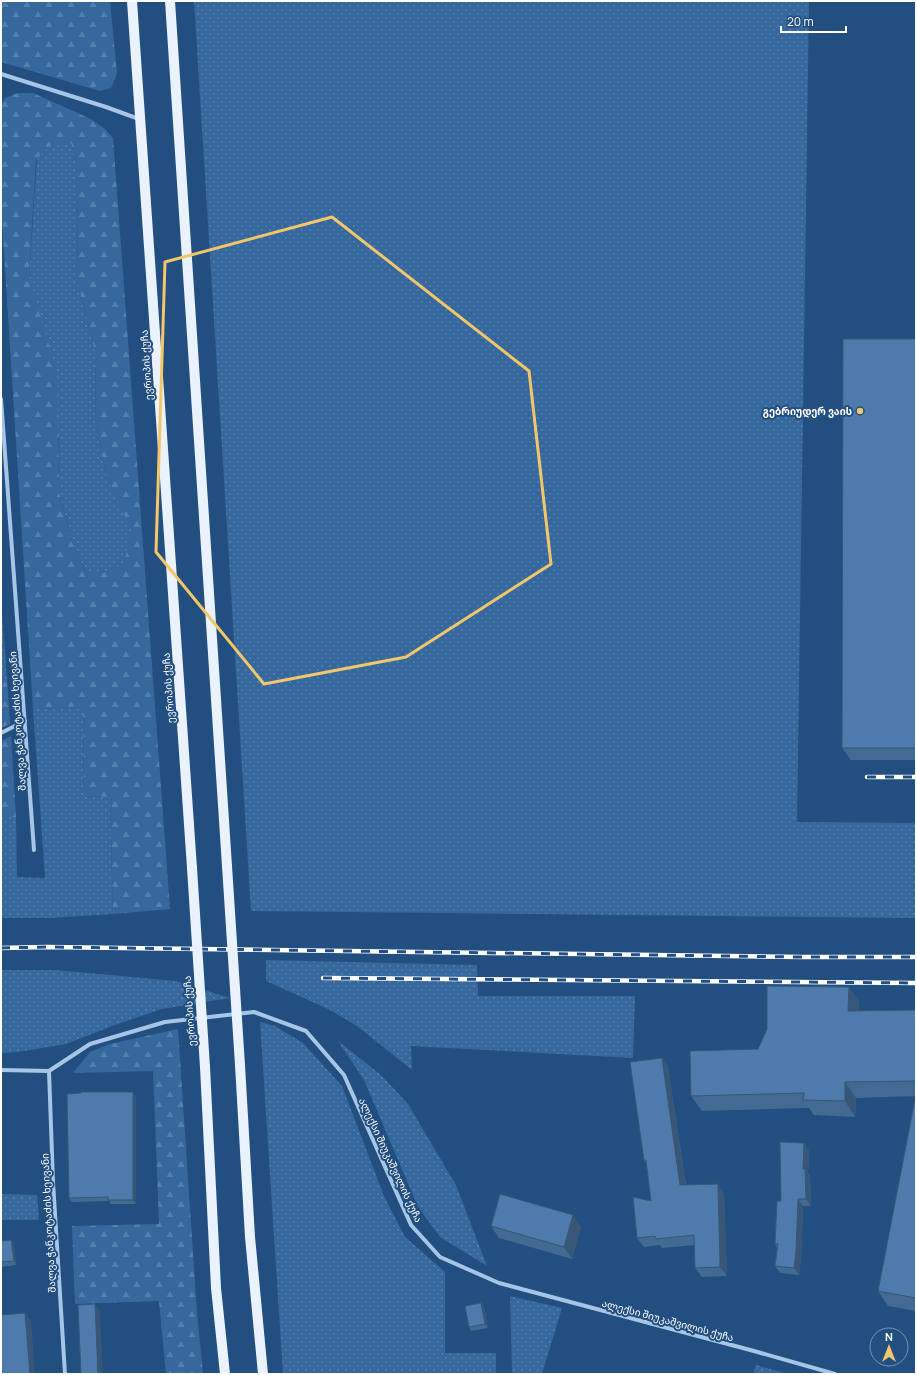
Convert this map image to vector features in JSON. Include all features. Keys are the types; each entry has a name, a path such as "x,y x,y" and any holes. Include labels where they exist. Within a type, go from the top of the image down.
{"main road":[{"name":"ევროპის ქუჩა","path":"132,1 205,1067 216,1288 225,1374"},
{"path":"170,1 250,1237 263,1374"}],"street":[{"path":"1,74 106,107 141,120"},
{"name":"შალვა ჭანკოტაძის ხეივანი","path":"1,399 34,850"},
{"path":"1,733 25,722"},
{"name":"ალექსი შიუკაშვილის ქუჩა","path":"49,1071 90,1044 165,1022 254,1012 306,1031 344,1075 411,1225 440,1257 499,1283 835,1374"},
{"path":"1,1070 49,1071"},
{"name":"შალვა ჭანკოტაძის ხეივანი","path":"49,1071 53,1182 64,1374"}],"highlighted area":[{"path":"332,217 529,371 551,564 406,657 264,684 156,552 165,262"}],"green space":[{"path":"1,1 110,1 117,74 111,88 100,91 1,62"},
{"path":"194,1 809,1 797,822 916,823 916,918 251,911"},
{"path":"18,93 33,93 91,119 105,129 113,138 170,909 113,914 110,797 84,796 83,707 33,709 1,206 1,104 5,98","holes":["52,143 71,143 78,167 77,281 95,351 96,426 107,479 131,529 124,564 102,573 87,573 75,552 59,492 58,376 29,277 36,160"]},
{"path":"52,143 71,143 78,167 77,281 95,351 96,426 107,479 132,529 124,564 102,573 87,573 75,552 59,492 59,441 29,277 37,159"},
{"path":"1,600 7,679 1,680"},
{"path":"7,679 10,724 1,728 1,680"},
{"path":"83,707 84,796 110,797 113,914 50,918 1,918 1,817 16,817 17,877 45,878 33,709"},
{"path":"11,736 16,817 1,817 1,741"},
{"path":"266,960 477,965 478,996 635,996 633,1058 411,1046 412,1070 357,1026 328,1009 266,981"},
{"path":"1,970 56,970 176,981 230,998 162,1009 66,1044 18,1052 1,1053"},
{"path":"260,1022 275,1026 303,1043 342,1086 384,1196 405,1237 445,1272 445,1353 496,1353 496,1374 283,1374"},
{"path":"178,1029 197,1313 203,1374 166,1374 159,1301 75,1304 72,1226 159,1224 153,1071 73,1073 90,1052 110,1044"},
{"path":"338,1041 381,1075 408,1104 456,1185 487,1266 440,1237 418,1207 364,1080"},
{"path":"1,1194 37,1195 39,1220 1,1220"},
{"path":"510,1296 562,1308 542,1374 512,1374"},
{"path":"756,1365 788,1374 753,1374"}],"building":[{"path":"843,339 916,339 916,748 842,748"},
{"path":"767,986 849,987 848,1011 916,1010 916,1081 845,1082 845,1101 803,1100 804,1093 691,1096 690,1051 758,1049 767,1029"},
{"path":"662,1058 680,1185 718,1184 720,1267 695,1268 694,1235 656,1239 655,1236 637,1238 633,1197 651,1201 630,1062"},
{"path":"81,1092 133,1092 133,1200 108,1200 108,1197 69,1198 67,1094"},
{"path":"916,1094 916,1298 878,1291"},
{"path":"780,1142 804,1143 803,1169 805,1169 806,1199 798,1199 794,1268 775,1266 778,1244 775,1244 777,1201 781,1201"},
{"path":"500,1194 573,1215 564,1247 491,1226"},
{"path":"11,1240 14,1261 1,1262 1,1241"},
{"path":"481,1303 485,1324 469,1327 465,1306"},
{"path":"95,1304 98,1374 81,1374 78,1305"},
{"path":"25,1313 30,1374 2,1374 1,1315"}],"railway":[{"path":"867,777 916,777"},
{"path":"1,948 46,947 801,957 916,957"},
{"path":"323,978 916,983"}],"place":[{"name":"გებრიუდერ ვაის","path":"860,411"}]}
